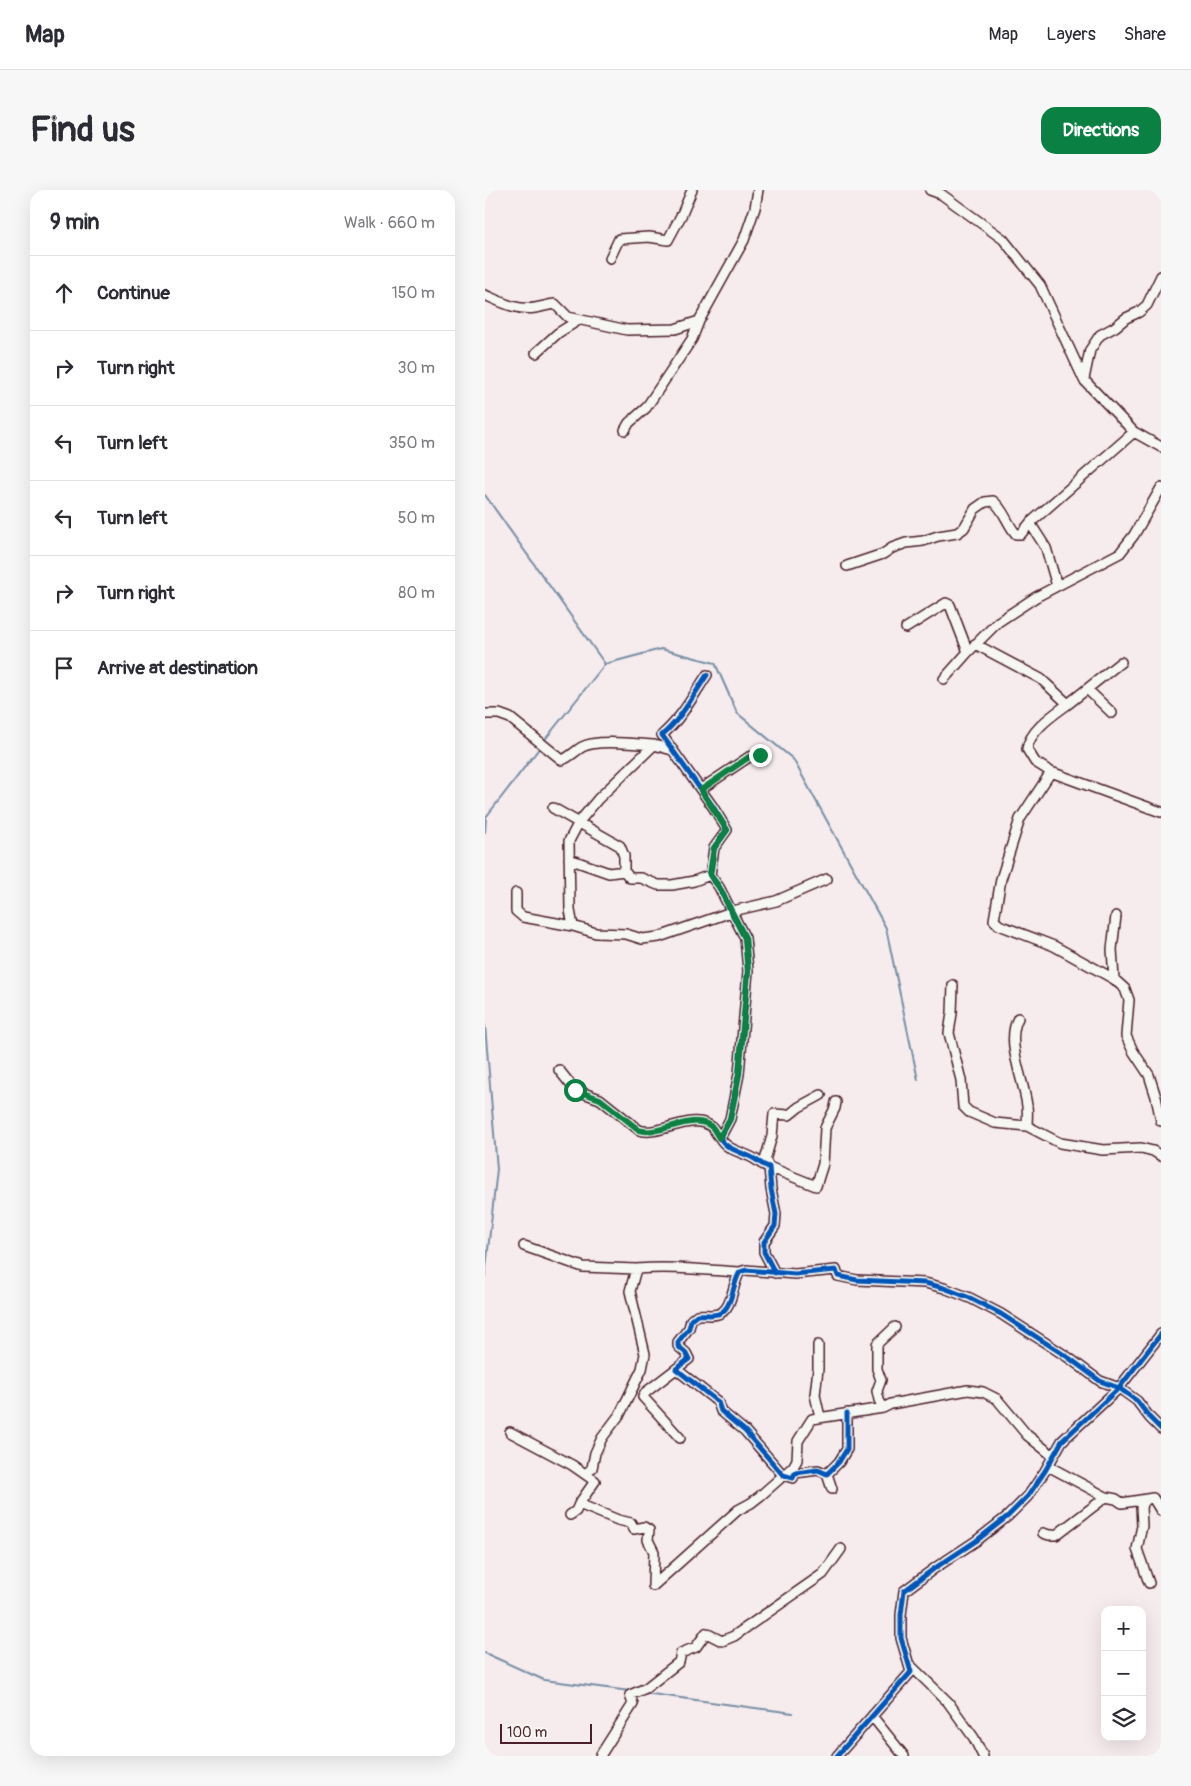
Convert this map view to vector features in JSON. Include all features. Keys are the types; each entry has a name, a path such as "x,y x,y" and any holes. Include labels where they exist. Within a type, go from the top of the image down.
{"street":[{"path":"611,258 619,239 649,237 668,240 683,214 692,190"},
{"path":"625,430 629,423 647,408 692,339 699,321 744,240 755,208 758,190"},
{"path":"930,190 941,194 1003,239 1040,284 1084,380 1133,432 1161,447"},
{"path":"1084,380 1090,350 1100,335 1139,312 1147,305 1161,276"},
{"path":"485,295 516,309 536,308 555,304 568,318 627,330 675,329 699,321"},
{"path":"536,353 558,333 579,320"},
{"path":"847,566 878,556 906,543 957,533 964,528 975,509 985,502 993,501 998,505 1016,534 1021,534 1030,523 1133,432"},
{"path":"944,679 975,644 998,622 1036,597 1120,553 1134,534 1161,488"},
{"path":"1030,523 1046,548 1057,586"},
{"path":"906,628 946,603 950,605 968,652"},
{"path":"975,644 1041,679 1068,704"},
{"path":"1121,662 1052,716 1030,739 1027,749 1035,762 1051,772 1161,812"},
{"path":"707,675 683,712 662,735 727,830 714,848 710,875 719,887 745,938 748,971 742,1032 742,1055 730,1119 719,1138"},
{"path":"1087,689 1112,713"},
{"path":"485,714 499,714 510,718 562,760 582,747 595,743 654,745 672,750"},
{"path":"573,926 569,910 569,841 579,822 598,799 654,745"},
{"path":"701,790 749,757 760,755"},
{"path":"1051,772 1020,819 1001,878 994,920 999,925 1055,946 1115,979 1125,988 1129,1000 1126,1036 1133,1051 1149,1075 1161,1121"},
{"path":"553,808 620,846 624,856 624,871 630,878 641,878 658,885 694,881 710,875"},
{"path":"569,859 609,872 624,871"},
{"path":"516,893 517,910 523,917 573,926 596,933 625,934 642,939 659,937 732,912 777,901 827,879"},
{"path":"1115,979 1112,949 1116,916"},
{"path":"953,985 949,1033 961,1080 963,1106 969,1112 995,1123 1027,1126 1037,1133 1060,1143 1103,1150 1141,1148 1153,1151 1161,1156"},
{"path":"1018,1018 1014,1025 1013,1038 1027,1106 1027,1126"},
{"path":"559,1070 575,1090 600,1099 639,1130 647,1132 688,1122 700,1122 712,1127 723,1144 732,1150 752,1157 762,1165 816,1186 823,1164 825,1128 836,1102"},
{"path":"775,1273 764,1252 764,1242 775,1226 776,1214 769,1167 765,1160 772,1136 774,1114 789,1115 821,1095"},
{"path":"524,1246 583,1267 636,1269 665,1267 683,1270 740,1272 746,1270 795,1274 835,1270 838,1276 857,1280 925,1283 944,1288 970,1298 1001,1314 1069,1358 1100,1381 1119,1388 1137,1401 1161,1429"},
{"path":"586,1474 592,1468 595,1453 602,1438 620,1414 642,1369 645,1354 630,1291 636,1269"},
{"path":"680,1438 643,1397 646,1392 689,1359 686,1353 677,1346 678,1342 689,1328 691,1320 697,1315 716,1315 727,1308 736,1277 740,1272"},
{"path":"883,1408 877,1391 881,1380 877,1369 877,1344 895,1327"},
{"path":"837,1756 911,1672 901,1638 904,1592 935,1568 976,1541 1008,1516 1028,1496 1063,1441 1119,1388 1161,1334"},
{"path":"818,1345 815,1395 820,1417"},
{"path":"676,1369 718,1402 721,1411 745,1431 783,1474 793,1478 795,1473 818,1470 827,1474 832,1489"},
{"path":"579,1504 618,1520 631,1523 634,1529 644,1528 649,1530 648,1540 654,1552 653,1586 738,1510 751,1504 793,1467 797,1460 798,1441 803,1430 812,1419 883,1408 891,1404 967,1390 983,1392 997,1399 1027,1435 1053,1456"},
{"path":"827,1474 839,1462 847,1449 847,1413"},
{"path":"510,1432 586,1474 595,1481 576,1511 570,1515"},
{"path":"1048,1466 1105,1497 1116,1499 1122,1504 1153,1498 1161,1511"},
{"path":"1043,1533 1056,1536 1105,1497"},
{"path":"1146,1500 1141,1506 1142,1526 1137,1549 1149,1584"},
{"path":"600,1756 633,1704 630,1696 645,1688 679,1662 681,1652 696,1647 706,1633 722,1641 734,1636 823,1574 841,1549"},
{"path":"909,1664 948,1702 983,1756"},
{"path":"872,1716 904,1756"}],"waterway":[{"path":"485,495 605,664 661,649 715,663 737,713 793,759 886,928 918,1080"},
{"path":"543,742 605,664"},
{"path":"485,832 486,817 541,746"},
{"path":"485,1025 497,1169 485,1277"},
{"path":"485,1653 544,1680 630,1691"},
{"path":"644,1693 793,1713"}],"cycle path":[{"path":"707,675 681,715 662,735 727,830 714,848 710,875 719,887 745,938 748,971 739,1074 730,1119 720,1138 730,1148 769,1167 776,1214 775,1226 764,1242 764,1252 775,1273"},
{"path":"847,1413 847,1449 839,1462 827,1474 818,1470 795,1473 793,1478 783,1475 745,1431 721,1411 718,1402 676,1369 689,1359 686,1353 678,1346 678,1342 689,1328 691,1320 697,1315 716,1315 727,1307 737,1277 740,1272 746,1270 795,1274 836,1270 838,1276 857,1280 925,1283 970,1298 1001,1314 1069,1358 1100,1381 1119,1388 1137,1401 1161,1429"},
{"path":"837,1756 911,1672 901,1638 904,1591 976,1541 1008,1516 1028,1496 1062,1441 1119,1388 1161,1334"}],"route":[{"path":"575,1090 600,1099 639,1130 647,1132 688,1122 700,1122 712,1127 719,1138 728,1126 742,1055 742,1032 748,971 745,938 719,887 710,875 714,848 727,830 701,790 749,757 760,755"}]}
